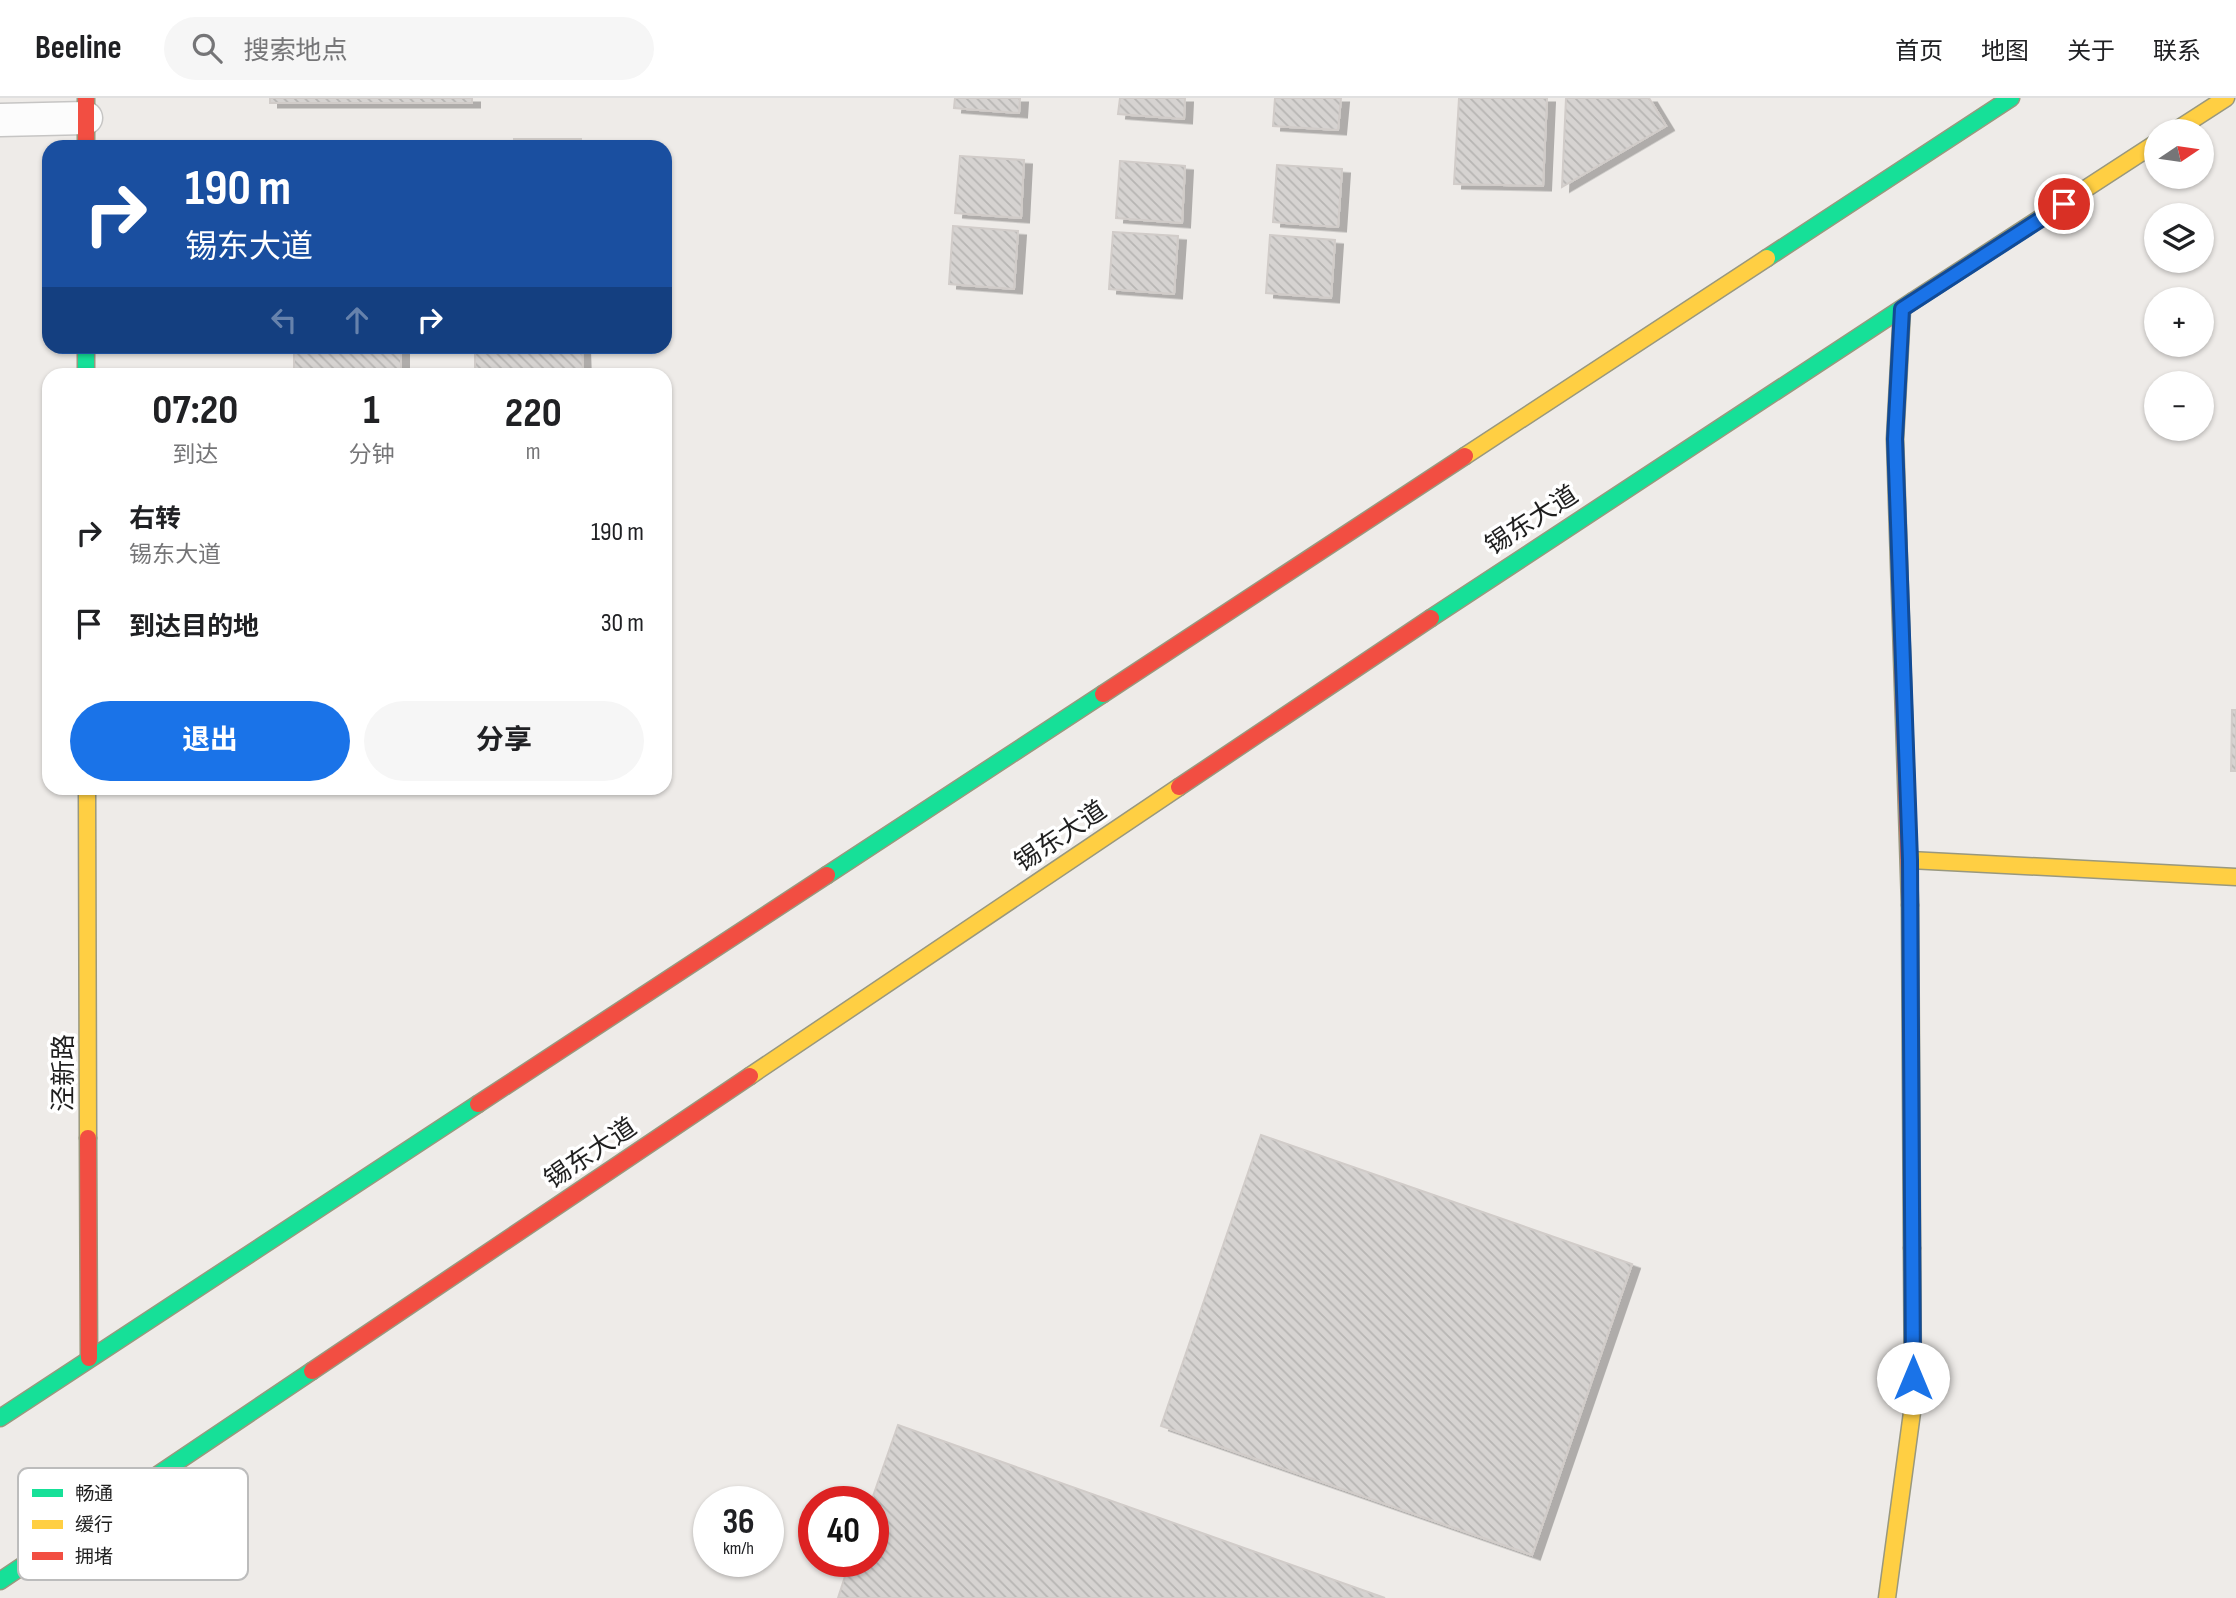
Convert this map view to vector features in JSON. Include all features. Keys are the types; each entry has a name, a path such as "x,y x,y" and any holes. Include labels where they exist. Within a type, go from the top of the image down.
{"main road":[{"path":"0,1418 2011,98"},
{"path":"2194,119 2226,98"},
{"name":"锡东大道","path":"168,1468 1470,592 2144,151"},
{"path":"1887,1598 1913,1405 1910,860 1895,439 1902,309"},
{"name":"泾新路","path":"88,795 89,1358"},
{"path":"1910,860 2236,877"},
{"name":"锡东大道","path":"0,1581 18,1569"}],"street":[{"path":"0,120 86,121"}],"building":[{"path":"270,98 472,98 472,103 270,103"},
{"path":"955,98 1020,98 1019,113 954,108"},
{"path":"1120,98 1185,98 1184,119 1118,114"},
{"path":"1275,98 1341,98 1338,130 1273,126"},
{"path":"1459,98 1547,98 1543,186 1454,184"},
{"path":"1566,98 1649,98 1666,126 1562,187"},
{"path":"514,139 581,139 581,140"},
{"path":"960,156 1024,160 1021,218 955,213"},
{"path":"1120,161 1185,166 1182,223 1116,218"},
{"path":"1277,165 1342,169 1338,227 1273,222"},
{"path":"953,226 1018,231 1014,289 949,284"},
{"path":"1113,232 1178,236 1174,294 1109,289"},
{"path":"1270,235 1335,240 1331,298 1266,293"},
{"path":"294,354 401,354 401,368 294,368"},
{"path":"475,354 582,354 583,368 475,368"},
{"path":"2232,710 2236,710 2236,771 2231,771"},
{"path":"1261,1135 1632,1264 1532,1555 1161,1426"},
{"path":"898,1425 1385,1598 838,1598 845,1577 889,1577 889,1486 877,1486"}],"traffic: fast":[{"path":"1767,258 2011,98"},
{"path":"1431,618 1913,301"},
{"path":"86,354 86,368"},
{"path":"827,875 1103,694"},
{"path":"1910,905 1912,1248"},
{"path":"0,1418 478,1104"},
{"path":"168,1468 312,1371"},
{"path":"0,1581 18,1569"}],"traffic: slow":[{"path":"2194,119 2226,98"},
{"path":"1913,301 2144,151"},
{"path":"1465,456 1767,258"},
{"path":"750,1076 1179,787"},
{"path":"87,795 88,1138"},
{"path":"1910,860 2236,877"},
{"path":"1887,1598 1913,1405 1912,1248"}],"traffic: jam":[{"path":"86,98 86,140"},
{"path":"1902,309 1895,439 1910,905"},
{"path":"1103,694 1465,456"},
{"path":"1179,787 1431,618"},
{"path":"478,1104 827,875"},
{"path":"312,1371 750,1076"},
{"path":"88,1138 89,1358"}],"route":[{"path":"1913,1378 1910,860 1895,439 1902,309 2064,204"}]}
